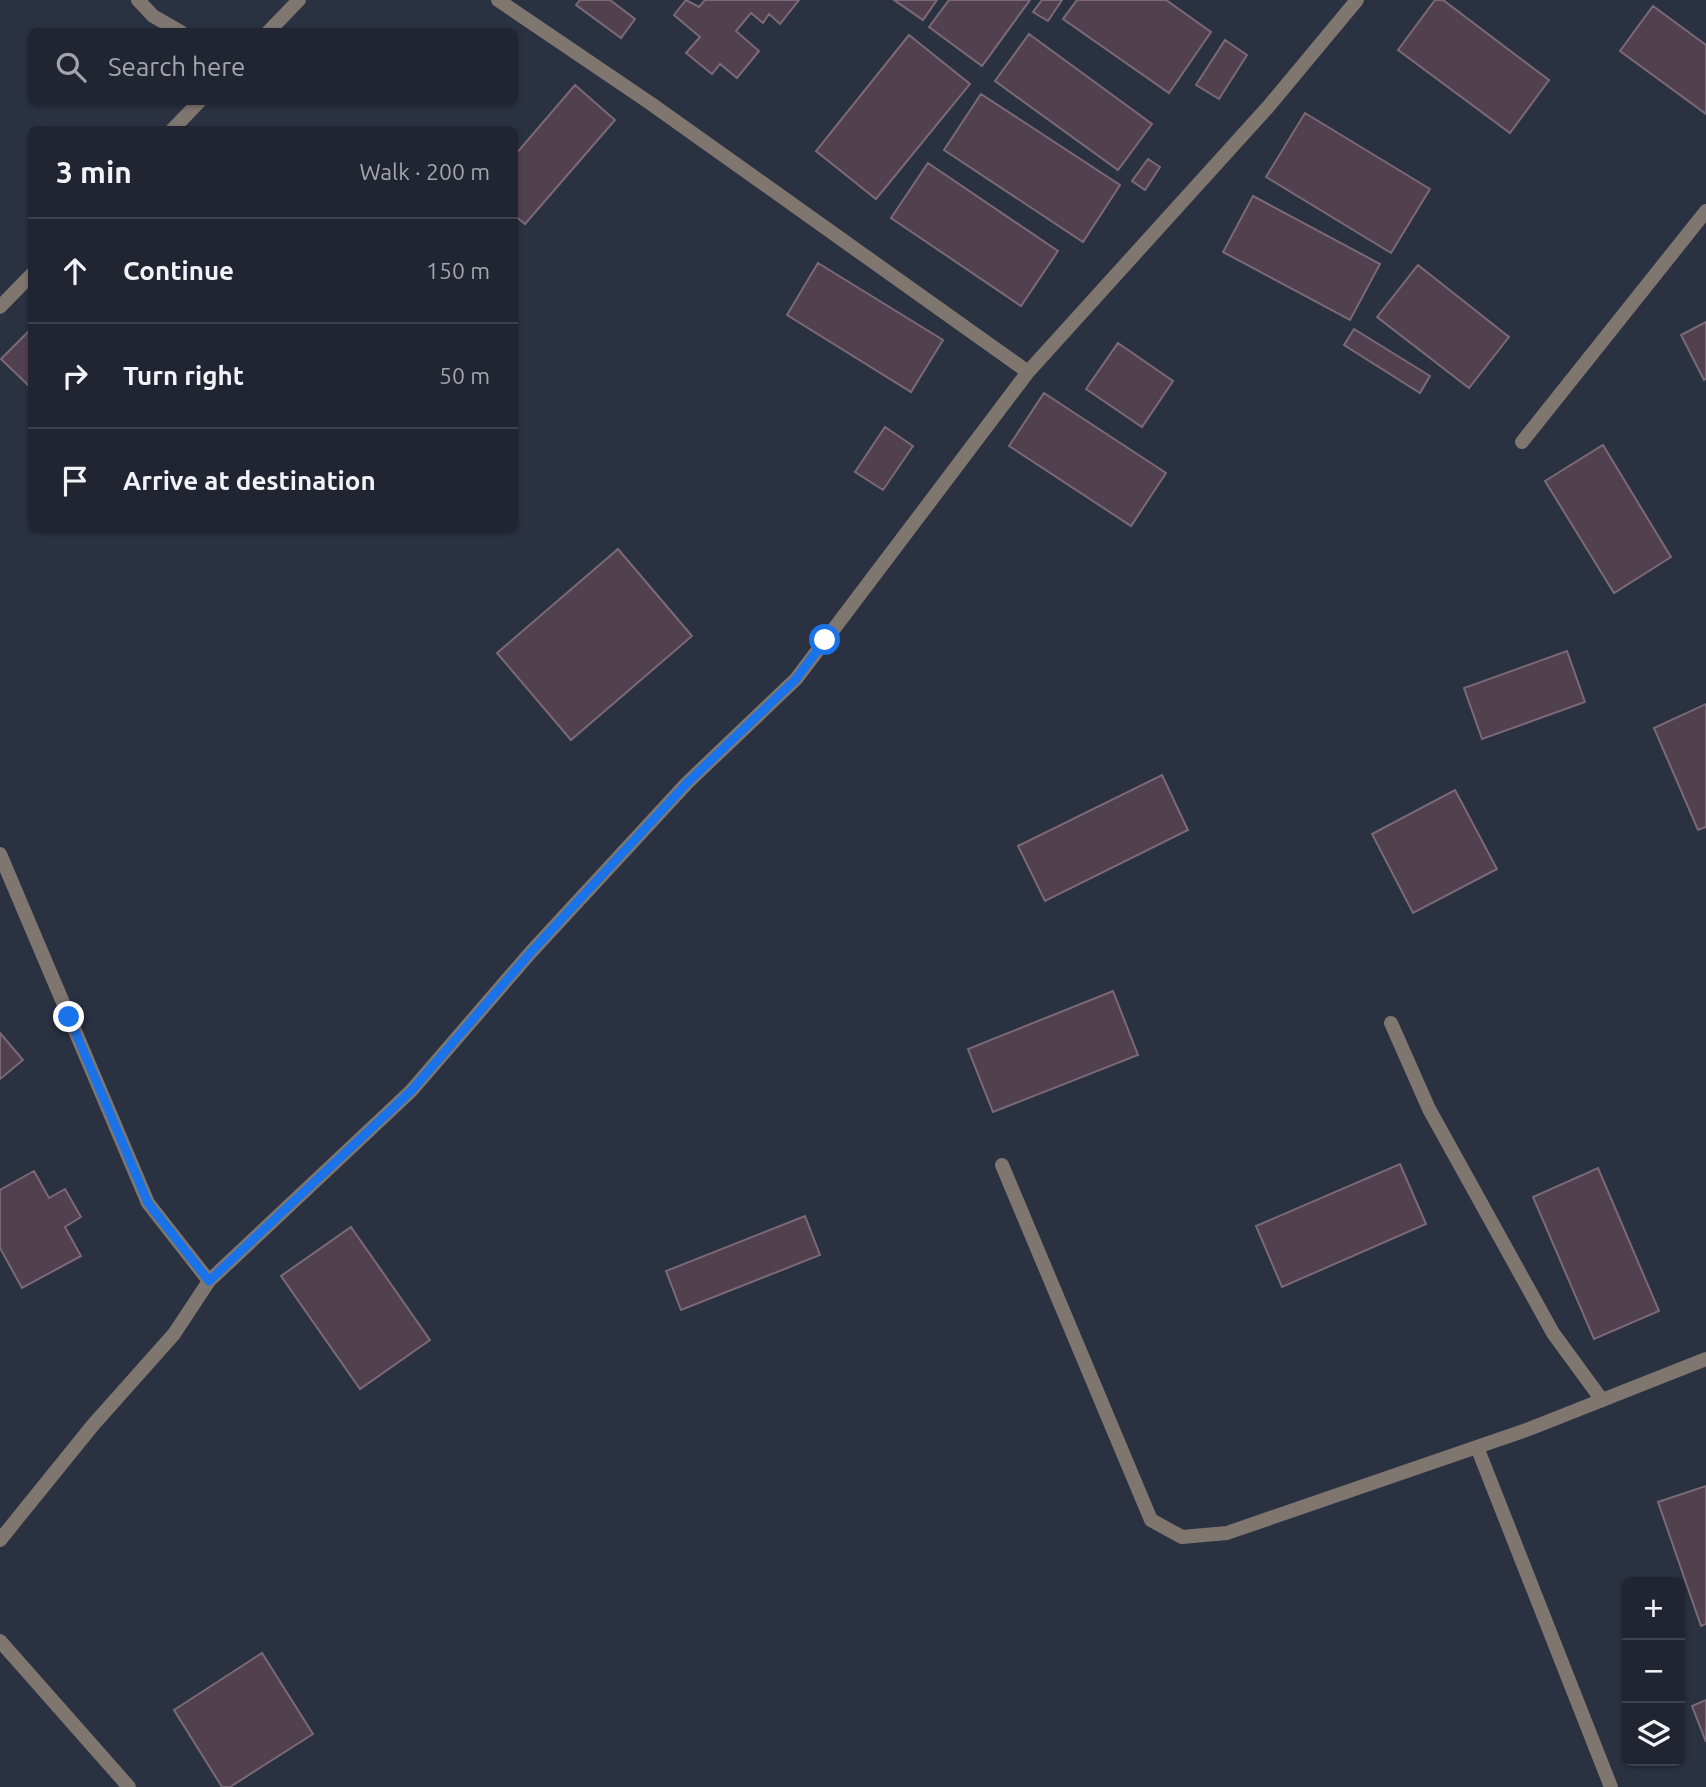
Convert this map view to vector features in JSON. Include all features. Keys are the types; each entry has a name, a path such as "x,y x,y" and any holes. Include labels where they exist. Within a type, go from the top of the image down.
{"street":[{"path":"138,0 153,16 174,28"},
{"path":"272,28 299,0"},
{"path":"498,0 650,103 1028,372"},
{"path":"0,1540 93,1424 174,1334 209,1281 411,1091 531,952 687,783 796,679 1028,372 1268,107 1357,0"},
{"path":"176,126 196,105"},
{"path":"1522,442 1706,211"},
{"path":"0,307 28,278"},
{"path":"0,854 148,1203 209,1281"},
{"path":"1391,1023 1429,1109 1553,1333 1602,1400"},
{"path":"1002,1165 1151,1520 1182,1537 1227,1534 1477,1447 1706,1359"},
{"path":"1477,1447 1611,1787"},
{"path":"0,1641 129,1787"}],"building":[{"path":"580,0 610,0 635,19 621,38 576,5"},
{"path":"686,0 699,7 705,0 799,0 780,24 769,14 763,23 751,13 736,31 759,51 737,78 720,64 712,74 686,53 700,37 674,15"},
{"path":"894,0 937,0 923,20"},
{"path":"949,0 1030,0 982,66 929,27"},
{"path":"1042,0 1062,0 1048,21 1033,12"},
{"path":"1077,0 1166,0 1211,32 1169,93 1063,19"},
{"path":"1435,0 1443,0 1549,80 1510,133 1398,50"},
{"path":"1653,6 1706,45 1706,114 1620,51"},
{"path":"1029,34 1152,124 1118,170 995,81"},
{"path":"909,35 970,84 876,199 816,151"},
{"path":"1225,40 1247,55 1219,99 1196,85"},
{"path":"575,85 615,120 525,224 518,218 518,151"},
{"path":"981,94 1120,185 1083,242 944,150"},
{"path":"1305,113 1430,189 1391,253 1266,177"},
{"path":"1148,159 1160,167 1145,190 1132,181"},
{"path":"928,163 1058,251 1021,306 891,218"},
{"path":"1253,196 1380,264 1350,320 1223,252"},
{"path":"818,263 943,340 911,392 787,315"},
{"path":"1418,265 1509,337 1469,388 1377,317"},
{"path":"1706,322 1706,378 1704,380 1681,335"},
{"path":"1354,329 1430,376 1420,393 1344,345"},
{"path":"28,332 28,385 1,359"},
{"path":"1118,343 1173,381 1142,427 1086,389"},
{"path":"1044,393 1166,473 1131,526 1009,446"},
{"path":"885,427 913,446 883,490 855,472"},
{"path":"1603,445 1671,557 1614,593 1545,481"},
{"path":"618,549 692,636 571,740 497,653"},
{"path":"1567,651 1585,702 1482,739 1464,688"},
{"path":"1706,704 1706,827 1698,830 1654,728"},
{"path":"1162,775 1188,830 1045,901 1018,846"},
{"path":"1455,790 1497,869 1413,913 1372,834"},
{"path":"1113,991 1138,1055 993,1112 968,1049"},
{"path":"0,1033 23,1060 0,1079"},
{"path":"1400,1164 1426,1224 1282,1287 1256,1226"},
{"path":"1598,1168 1659,1311 1594,1339 1533,1197"},
{"path":"34,1171 49,1198 65,1189 81,1217 65,1227 81,1256 22,1288 0,1248 0,1190"},
{"path":"805,1216 820,1255 681,1310 666,1271"},
{"path":"351,1227 430,1340 360,1389 281,1276"},
{"path":"1706,1486 1706,1624 1701,1626 1685,1577 1658,1502"},
{"path":"262,1653 313,1734 230,1787 222,1787 174,1710"},
{"path":"1706,1700 1706,1742 1692,1706"}],"route":[{"path":"69,1017 148,1203 209,1281 411,1091 531,952 687,783 796,679 825,640"}]}
